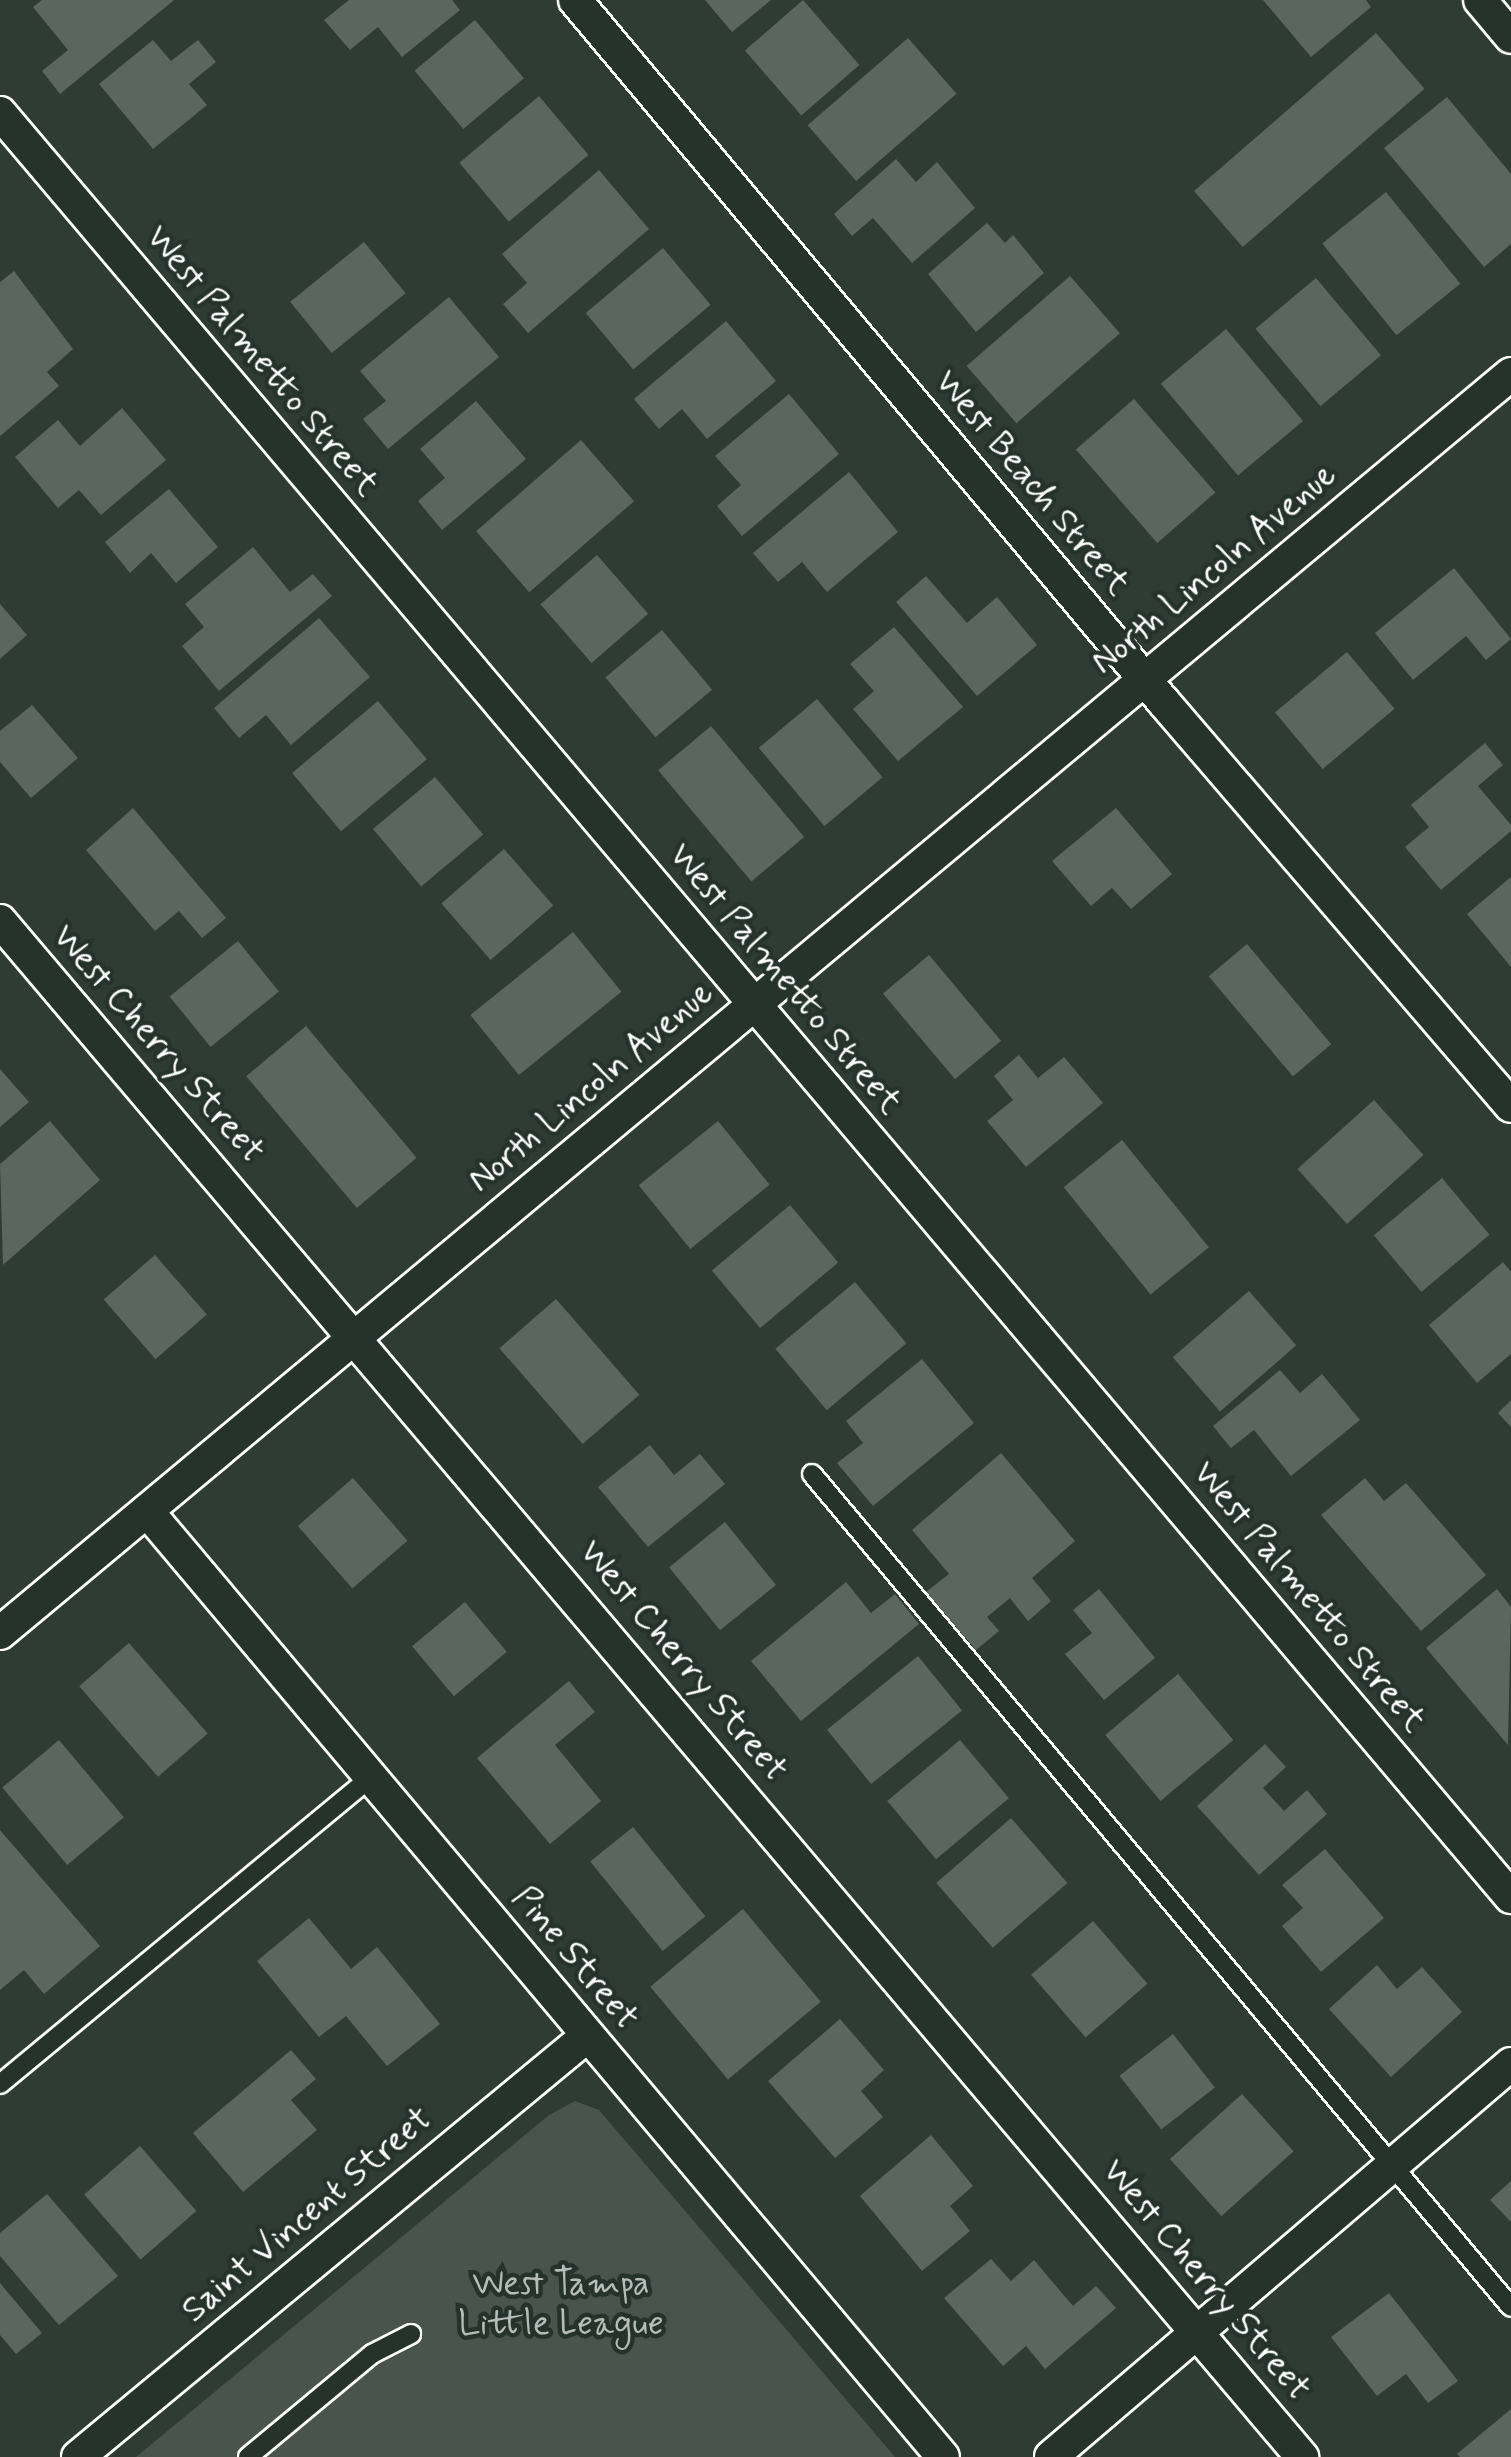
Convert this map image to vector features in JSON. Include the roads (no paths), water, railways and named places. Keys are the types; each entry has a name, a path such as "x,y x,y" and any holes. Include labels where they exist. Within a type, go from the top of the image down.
{"street":[{"name":"West Beach Street","path":"575,0 1144,679 1511,1106"},
{"path":"1480,0 1511,37"},
{"name":"West Palmetto Street","path":"0,113 1511,1897"},
{"name":"North Lincoln Avenue","path":"0,1633 1511,374"},
{"name":"West Cherry Street","path":"0,921 1302,2457"},
{"name":"Pine Street","path":"147,1510 942,2457"},
{"name":"Saint Vincent Street","path":"78,2457 588,2036"},
{"path":"1051,2457 1511,2064"}],"lane":[{"path":"812,1474 1511,2307"},
{"path":"0,2084 371,1778"},
{"path":"248,2457 372,2354 412,2334"}],"park label":[{"name":"West Tampa Little League","path":"561,2304"}]}
